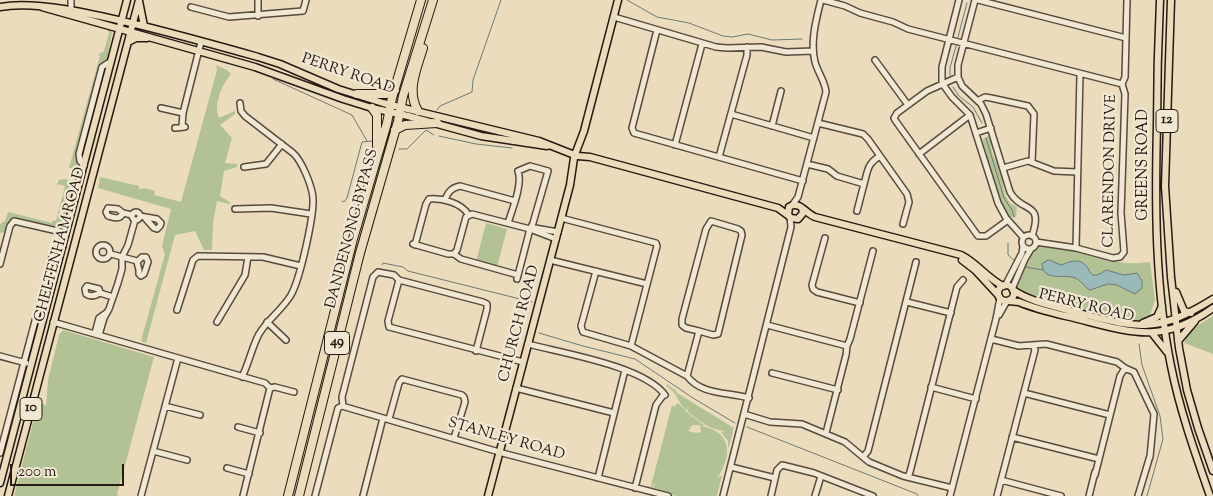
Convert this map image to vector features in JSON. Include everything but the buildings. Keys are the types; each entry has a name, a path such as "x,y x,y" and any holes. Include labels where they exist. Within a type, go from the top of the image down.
{"highway":[{"name":"DANDENONG BYPASS","path":"288,496 348,255 420,0"},
{"name":"DANDENONG BYPASS","path":"299,496 353,279 433,0"},
{"path":"418,111 414,104 412,86 428,30 431,9"},
{"path":"356,94 386,94 395,90"},
{"path":"372,108 375,110 377,119 377,156"},
{"path":"395,130 405,125 437,124"}],"main road":[{"name":"CHELTENHAM ROAD","path":"0,483 127,0"},
{"path":"139,0 144,26"},
{"name":"CHELTENHAM ROAD","path":"8,496 139,0"},
{"name":"CHURCH ROAD","path":"488,496 570,185 575,155 584,131 618,0"},
{"name":"GREENS ROAD","path":"1160,0 1156,208 1158,264 1166,330"},
{"name":"GREENS ROAD","path":"1171,0 1166,208 1176,320"},
{"path":"0,7 25,2 68,10 121,24"},
{"name":"PERRY ROAD","path":"121,24 144,26 280,64 437,124 481,136 556,148"},
{"name":"PERRY ROAD","path":"121,24 131,31 272,72 372,108 391,108"},
{"path":"1158,36 1164,38 1170,36"},
{"path":"128,42 136,38 158,39"},
{"name":"PERRY ROAD","path":"400,110 418,111 540,141 575,155 590,157 778,208 797,206"},
{"path":"80,178 92,181"},
{"path":"797,206 814,217 948,252 969,259 994,281 1013,290 1013,297 1007,301 999,297 975,270 948,252"},
{"path":"797,206 788,212 790,217 798,219 814,217"},
{"path":"797,206 803,213 798,219"},
{"name":"PERRY ROAD","path":"778,208 790,217"},
{"path":"1156,208 1166,208"},
{"path":"1171,277 1180,305 1184,311 1191,313"},
{"path":"999,297 1000,289 1004,286"},
{"name":"PERRY ROAD","path":"1013,290 1034,301 1137,326 1176,320 1213,299"},
{"name":"PERRY ROAD","path":"1007,301 1019,302 1136,333 1152,333 1176,327 1199,317 1213,308"},
{"path":"1137,326 1157,317 1163,305"},
{"path":"1178,341 1199,317"},
{"path":"43,319 53,322"},
{"name":"12","path":"1176,320 1178,341 1192,408 1213,471"},
{"name":"12","path":"1166,330 1169,355 1181,411 1210,496"},
{"path":"1152,333 1169,355"},
{"path":"31,364 42,367"},
{"path":"1181,411 1192,408"}],"street":[{"path":"68,10 71,0"},
{"path":"258,0 258,16"},
{"path":"191,7 229,17 258,16 303,11 306,0"},
{"path":"797,206 826,89 817,68 813,51 814,34 822,0 893,22 908,29 1122,84"},
{"path":"959,0 942,67 942,83 970,116 998,203 1008,220 1023,238 1023,257"},
{"path":"1032,236 1036,224 1034,213 1030,208 1013,198 986,114 979,100 962,86 958,77 958,65 977,0 1126,38"},
{"name":"CLARENDON DRIVE","path":"1036,242 1076,248 1113,258 1120,257 1124,252 1121,213 1125,94 1122,84 1125,76 1127,0"},
{"path":"614,17 702,44 727,48 761,47 786,52 813,51"},
{"path":"657,30 632,128 633,132 803,181"},
{"path":"175,128 183,127 183,113 201,42"},
{"path":"675,145 702,44"},
{"path":"719,157 747,55 747,47"},
{"path":"875,60 908,105"},
{"path":"1076,248 1080,74"},
{"path":"958,77 927,91 897,113 894,120 978,236 986,236 1008,220"},
{"path":"772,126 781,91"},
{"path":"979,100 991,98 1028,106 1031,109 1034,114 1032,162"},
{"path":"240,103 241,111 245,116 282,144 301,162 312,194 311,214 296,285 290,296 267,322 255,342 245,377"},
{"path":"161,107 183,113"},
{"path":"731,114 814,138"},
{"path":"919,154 970,116"},
{"path":"818,123 863,134 868,139 907,194 909,202 903,224"},
{"path":"976,133 990,128"},
{"path":"244,167 266,164 282,144"},
{"path":"857,211 869,166 871,162 880,156"},
{"path":"1003,168 1023,162 1032,162 1054,171 1077,172"},
{"path":"807,164 828,169 837,176 864,184"},
{"path":"468,214 463,207 445,200 431,198 427,201 414,245 454,254 461,259 518,277 530,229 548,171 530,166 518,172 519,183 508,223"},
{"path":"445,200 452,188 460,186 515,200"},
{"path":"235,209 271,208 311,214"},
{"path":"97,334 99,318 107,312 113,297 122,269 122,257 138,217 123,213"},
{"path":"468,214 530,229 556,239"},
{"path":"454,254 457,250 468,214"},
{"path":"725,494 791,227 790,217"},
{"path":"561,218 656,243 657,246 631,346"},
{"path":"791,227 798,219"},
{"path":"0,264 11,224 14,220 66,233"},
{"path":"711,221 738,229 742,235 718,334 713,335 699,331 686,328 682,324 682,319 706,228 711,221"},
{"path":"530,229 535,228 558,232"},
{"path":"0,235 7,237"},
{"path":"1004,286 1014,275 1023,257 1036,242 1032,236 1026,235 1023,238"},
{"path":"825,238 812,285 813,289 817,292 860,303"},
{"name":"CHELTENHAM ROAD","path":"0,453 53,252 62,246"},
{"path":"1023,246 1027,249 1031,248"},
{"path":"826,433 873,251"},
{"path":"111,254 137,261"},
{"path":"176,310 196,257 203,255 269,258 301,266"},
{"path":"142,257 146,257 148,260 146,269 139,269 137,261 142,257"},
{"path":"217,322 245,275 248,257"},
{"path":"550,260 647,284"},
{"path":"863,457 868,451 916,262"},
{"path":"596,271 581,330 585,333 631,346 687,376 691,381 709,391 749,398"},
{"path":"315,496 341,406 374,275 381,272 395,276 399,280 487,304 476,351"},
{"path":"1013,290 1014,275"},
{"path":"399,280 388,326 523,362"},
{"path":"908,475 957,288 963,280"},
{"path":"100,292 113,297"},
{"path":"950,496 996,320 999,297"},
{"path":"996,320 1007,301"},
{"path":"907,302 950,313"},
{"path":"53,322 265,383 270,388"},
{"path":"267,322 286,340"},
{"path":"767,325 847,346"},
{"path":"687,376 699,331"},
{"path":"991,339 1018,346 1033,347 1043,344 1119,363 1124,370 1134,372 1154,414 1150,457 1138,496"},
{"path":"528,344 625,370 655,385 664,395 656,405 635,488"},
{"path":"997,496 1014,437 1033,356 1033,347"},
{"path":"0,356 31,364"},
{"path":"142,496 178,358"},
{"path":"598,478 625,370"},
{"path":"1089,496 1119,381 1124,370"},
{"path":"772,373 838,390"},
{"path":"363,496 386,418 402,379 463,396 465,400 454,438"},
{"path":"270,388 276,387 294,392"},
{"path":"931,387 976,398"},
{"path":"243,496 270,388"},
{"path":"516,388 614,413"},
{"path":"1024,393 1110,415"},
{"path":"165,406 200,414"},
{"name":"STANLEY ROAD","path":"341,406 500,452 668,496"},
{"path":"744,414 770,422 798,422 844,442 869,462 898,474 908,475 916,479 952,488"},
{"path":"238,427 260,433"},
{"path":"1014,437 1098,458"},
{"path":"153,451 187,460"},
{"path":"771,496 780,466 797,468 860,494 873,496"},
{"path":"731,467 776,478"},
{"path":"227,468 249,474"},
{"path":"815,496 820,476"},
{"path":"1001,480 1062,496"}],"green space":[{"path":"106,27 110,28 112,33 107,58 101,66 77,165 75,168 69,168 100,56 98,55 104,51 109,33"},
{"path":"216,65 231,74 222,89 217,113 219,118 235,111 235,114 220,125 232,138 225,163 237,164 237,167 224,171 220,196 231,203 217,201 213,223 212,250 204,250 195,231 175,235 146,343 141,341 165,254 162,246 171,209 98,188 100,177 139,186 139,189 144,188 155,191 154,195 181,202 217,70"},
{"path":"988,136 991,141 992,153 1000,169 1005,195 1010,203 1017,207 1016,217 1009,217 1001,204 983,142 983,139"},
{"path":"59,180 69,180 68,211 60,226 54,227 15,218 10,220 5,232 0,233 0,224 5,221 8,212 52,223 53,220 56,221 65,186 58,184 57,187 57,184"},
{"path":"486,223 507,229 497,267 476,262"},
{"path":"1042,246 1066,248 1117,262 1150,262 1155,300 1150,315 1141,320 1121,320 1036,299 1016,289 1015,287 1022,269 1031,252"},
{"path":"1213,316 1213,354 1184,343 1189,331"},
{"path":"63,330 154,357 117,495 120,496 14,496 37,407 40,402 46,406 48,380 59,335"},
{"path":"667,384 677,393 734,428 729,447 728,441 721,432 725,431 709,427 688,412 688,409 686,410 680,403 673,391 666,386"},
{"path":"678,403 705,426 694,425 682,429 692,426 688,431 696,433 701,432 700,426 711,428 724,438 727,453 726,461 717,478 722,475 717,496 676,496 647,488 647,486 654,487 656,482 651,486 672,405 674,407"}],"water":[{"path":"1049,260 1061,265 1073,261 1081,262 1093,275 1100,274 1106,270 1124,275 1137,273 1142,281 1142,288 1135,294 1117,285 1108,284 1090,290 1075,278 1046,274 1042,264"}],"waterway":[{"path":"437,110 440,106 472,92 473,80 501,0"},
{"path":"627,0 657,17 689,23 723,36 732,37 748,34 772,40 802,39"},
{"path":"958,37 967,3"},
{"path":"950,75 956,46"},
{"path":"273,79 352,115 367,141"},
{"path":"953,87 959,96 973,107 982,123"},
{"path":"399,149 407,149 426,130 434,135"},
{"path":"439,136 476,144 512,148"},
{"path":"986,138 1004,198 1014,217"},
{"path":"342,201 344,202 347,198 362,142 372,141"},
{"path":"1008,243 1008,255 1015,261"},
{"path":"382,265 383,263 403,267 408,271 532,302"},
{"path":"1025,267 1043,270"},
{"path":"539,333 635,359 693,398 735,423"},
{"path":"1139,344 1142,365 1160,416 1163,439 1147,496"},
{"path":"747,427 918,496"}]}
